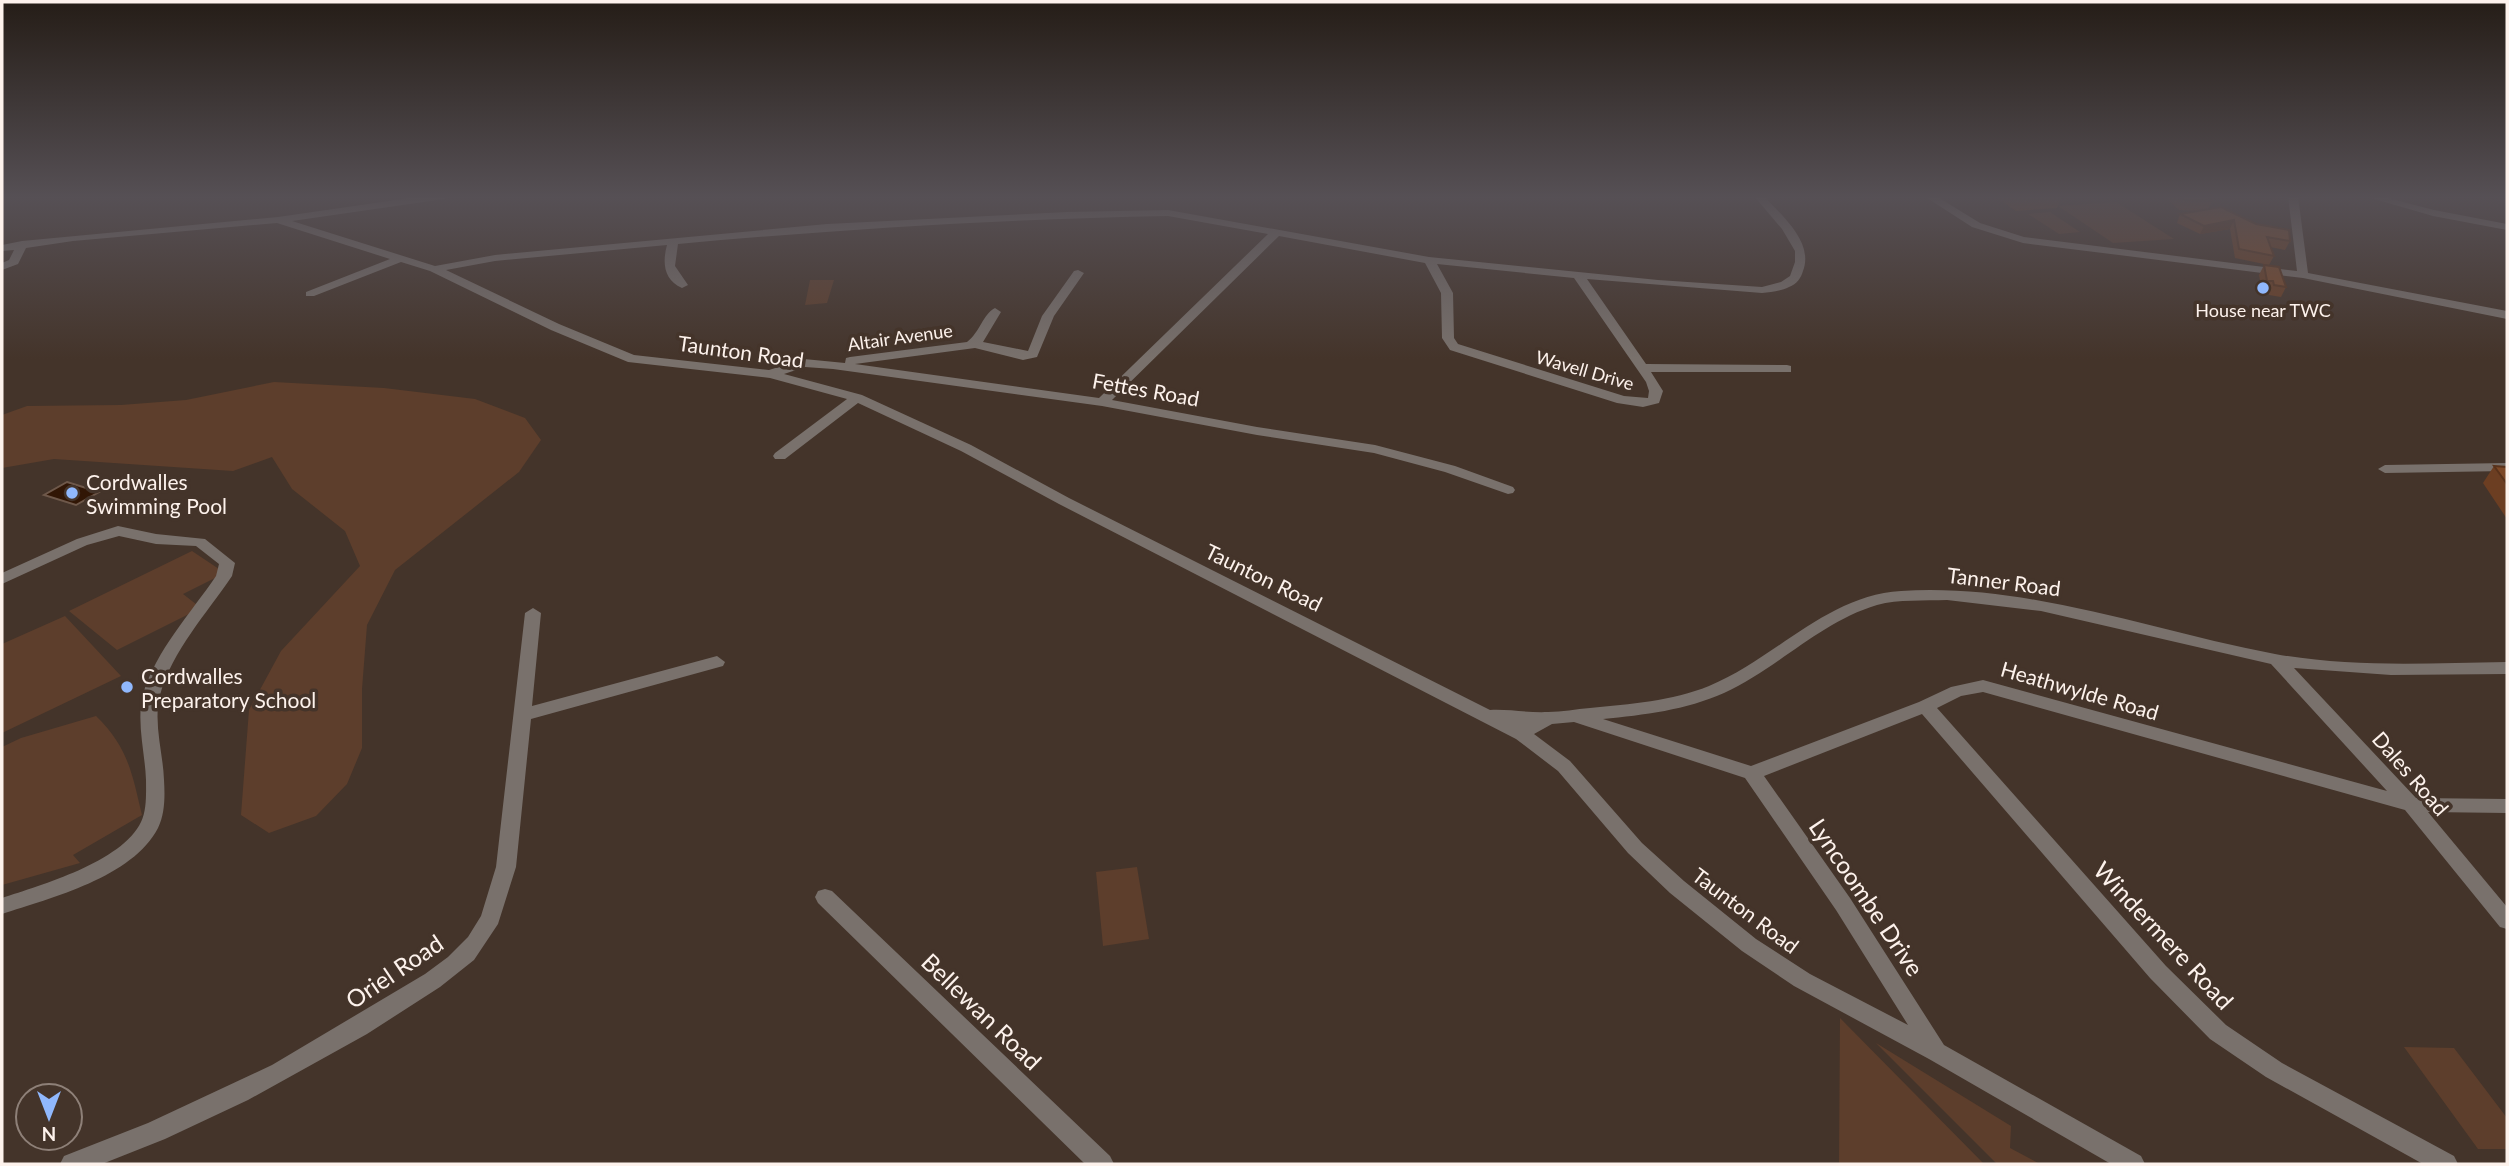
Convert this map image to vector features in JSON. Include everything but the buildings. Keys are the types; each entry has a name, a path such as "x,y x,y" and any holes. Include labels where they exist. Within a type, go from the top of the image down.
{"street":[{"path":"2,278 11,274 7,266 18,250"},
{"name":"Taunton Road","path":"376,250 434,269 613,354 651,362 771,374 857,398 966,448 1149,545 1488,716 1522,734 1564,766 1635,848 1710,915 1802,980 1937,1052 2133,1164"},
{"path":"434,269 495,258 579,250"},
{"path":"672,250 669,269 671,275 682,285"},
{"path":"1101,402 1258,250"},
{"path":"1375,250 1429,260 1578,275 1734,289 1762,289 1785,285 1795,278 1801,262 1801,250"},
{"path":"2106,250 2303,275 2507,315"},
{"path":"2300,250 2303,275"},
{"path":"310,294 401,258"},
{"name":"Wavell Drive","path":"1429,260 1447,293 1448,338 1454,347 1632,403 1649,402 1656,396 1656,391 1578,275"},
{"path":"975,344 1023,356 1033,354 1048,316 1079,273"},
{"name":"Altair Avenue","path":"834,365 975,344 982,337 995,312"},
{"path":"709,367 804,363"},
{"name":"Fettes Road","path":"771,374 804,363 834,365 1101,402 1257,431 1375,449 1450,469 1508,490"},
{"path":"1642,369 1787,369"},
{"path":"780,456 857,398"},
{"path":"2385,469 2507,467"},
{"path":"2,579 82,542 118,531 200,542 227,563 224,576 161,672 152,696 150,720 155,794 149,825 130,848 111,861 42,893 2,906"},
{"name":"Tanner Road","path":"1522,734 1533,724 1550,718 1659,705 1717,690 1748,674 1854,607 1894,596 1973,597 2043,607 2276,659 2374,669 2507,668"},
{"name":"Oriel Road","path":"72,1164 187,1117 283,1070 368,1022 440,975 465,954 483,933 496,905 506,867 533,613"},
{"name":"Dales Road","path":"2276,659 2411,805 2507,921"},
{"path":"522,715 717,662"},
{"name":"Heathwylde Road","path":"1752,773 1957,691 1977,686 1991,687 2411,805 2507,806"},
{"name":"Windermere Road","path":"1924,706 2158,972 2218,1032 2274,1070 2446,1164"},
{"path":"1572,715 1752,773"},
{"path":"1488,716 1550,718"},
{"name":"Lyncoombe Drive","path":"1752,773 1843,904 1937,1052"},
{"name":"Bellewan Road","path":"825,897 1101,1164"}],"shaded area":[{"path":"810,280 834,280 827,303 805,305"},
{"path":"274,382 384,388 475,399 525,418 541,440 519,472 395,570 367,625 362,689 362,748 347,784 316,816 269,833 241,815 249,710 281,651 360,566 345,531 292,489 272,457 233,471 54,459 2,468 2,415 27,406 121,405 186,400"},
{"name":"Cordwalles Swimming Pool","path":"67,482 99,492 76,505 44,495"},
{"path":"192,551 225,573 183,594 201,608 117,650 69,611"},
{"path":"65,616 121,676 2,733 2,644"},
{"path":"96,716 122,750 142,815 73,855 80,863 2,885 2,747 21,738"},
{"path":"1137,867 1149,939 1103,946 1096,872"},
{"path":"1840,1018 1984,1164 1839,1164"},
{"path":"1876,1043 2011,1126 2010,1148 2040,1164 1997,1164"},
{"path":"2404,1047 2454,1048 2507,1118 2507,1149 2478,1149"}],"place":[{"name":"House near TWC","path":"2263,288"},
{"name":"Cordwalles Swimming Pool","path":"72,493"},
{"name":"Cordwalles Preparatory School","path":"127,687"}]}
